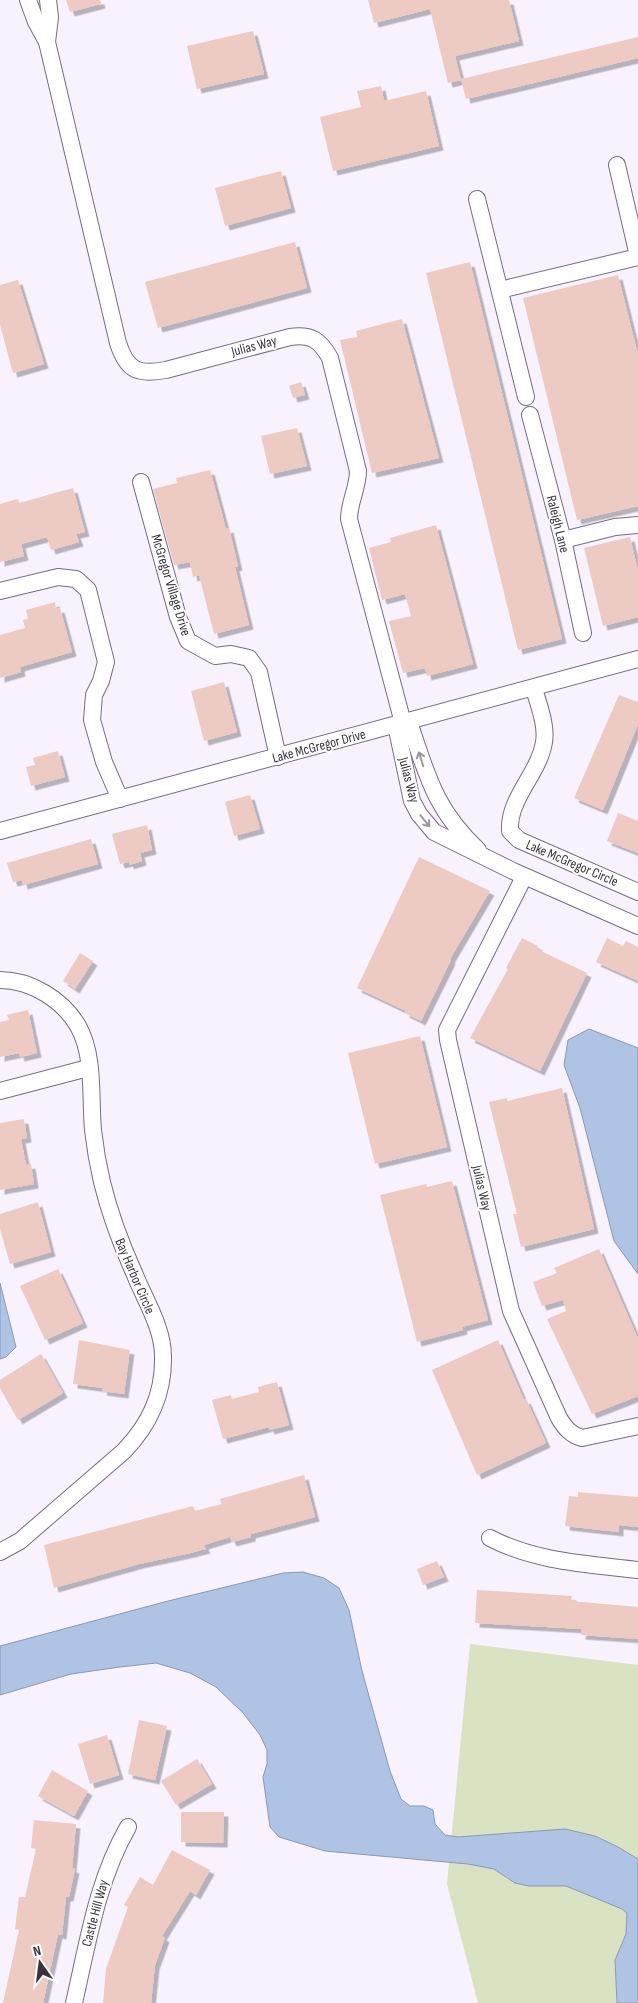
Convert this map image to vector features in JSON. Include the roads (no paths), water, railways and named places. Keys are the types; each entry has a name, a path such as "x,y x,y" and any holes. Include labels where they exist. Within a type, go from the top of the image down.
{"street":[{"name":"Julias Way","path":"28,0 46,42 118,343 128,364 137,371 149,373 290,336 304,335 314,338 323,345 330,358 358,471 358,483 349,507 349,519 402,723 408,785 420,814 437,834 524,877 638,926"},
{"name":"Julias Way","path":"46,42 50,17 48,0"},
{"path":"500,290 638,257 617,165"},
{"path":"478,199 526,397"},
{"name":"Raleigh Lane","path":"530,415 563,540 583,633"},
{"name":"McGregor Village Drive","path":"141,482 178,617 188,641 215,656 231,654 249,658 259,672 278,757"},
{"path":"563,540 615,528 638,525"},
{"path":"0,591 63,577 76,580 88,590 106,662 101,681 94,695 92,720 104,762 120,799"},
{"name":"Lake McGregor Drive","path":"0,831 638,659"},
{"name":"Lake McGregor Circle","path":"534,688 544,732 544,742 540,756 513,807 509,820 510,831 519,840 638,892"},
{"name":"Julias Way","path":"402,723 434,794 452,820 485,857"},
{"name":"Julias Way","path":"524,877 447,1030 448,1040 511,1310 559,1418 564,1427 574,1436 582,1438 638,1426"},
{"name":"Bay Harbor Circle","path":"0,980 23,984 41,991 56,1001 77,1024 82,1035 88,1068 94,1137 109,1210 160,1338 163,1356 158,1399 147,1423 124,1451 20,1541 0,1552"},
{"path":"0,1090 88,1068"},
{"path":"490,1538 508,1548 540,1558 638,1570"},
{"name":"Castle Hill Way","path":"74,2003 91,1925 105,1876 128,1827"}],"water":[{"path":"589,1029 638,1048 638,1274 614,1241 580,1108 564,1065 568,1040"},
{"path":"0,1283 16,1347 6,1357 0,1359"},
{"path":"303,1572 324,1578 339,1588 349,1610 362,1671 390,1771 401,1799 410,1806 424,1806 433,1810 435,1824 445,1835 458,1837 565,1829 595,1836 638,1859 638,2003 617,2003 615,1960 626,1934 627,1913 622,1909 566,1886 529,1886 515,1883 494,1869 468,1864 325,1851 279,1837 270,1827 263,1777 267,1764 267,1750 260,1735 243,1713 216,1687 190,1673 156,1663 120,1667 71,1674 0,1695 0,1646 168,1601 283,1573"}]}
